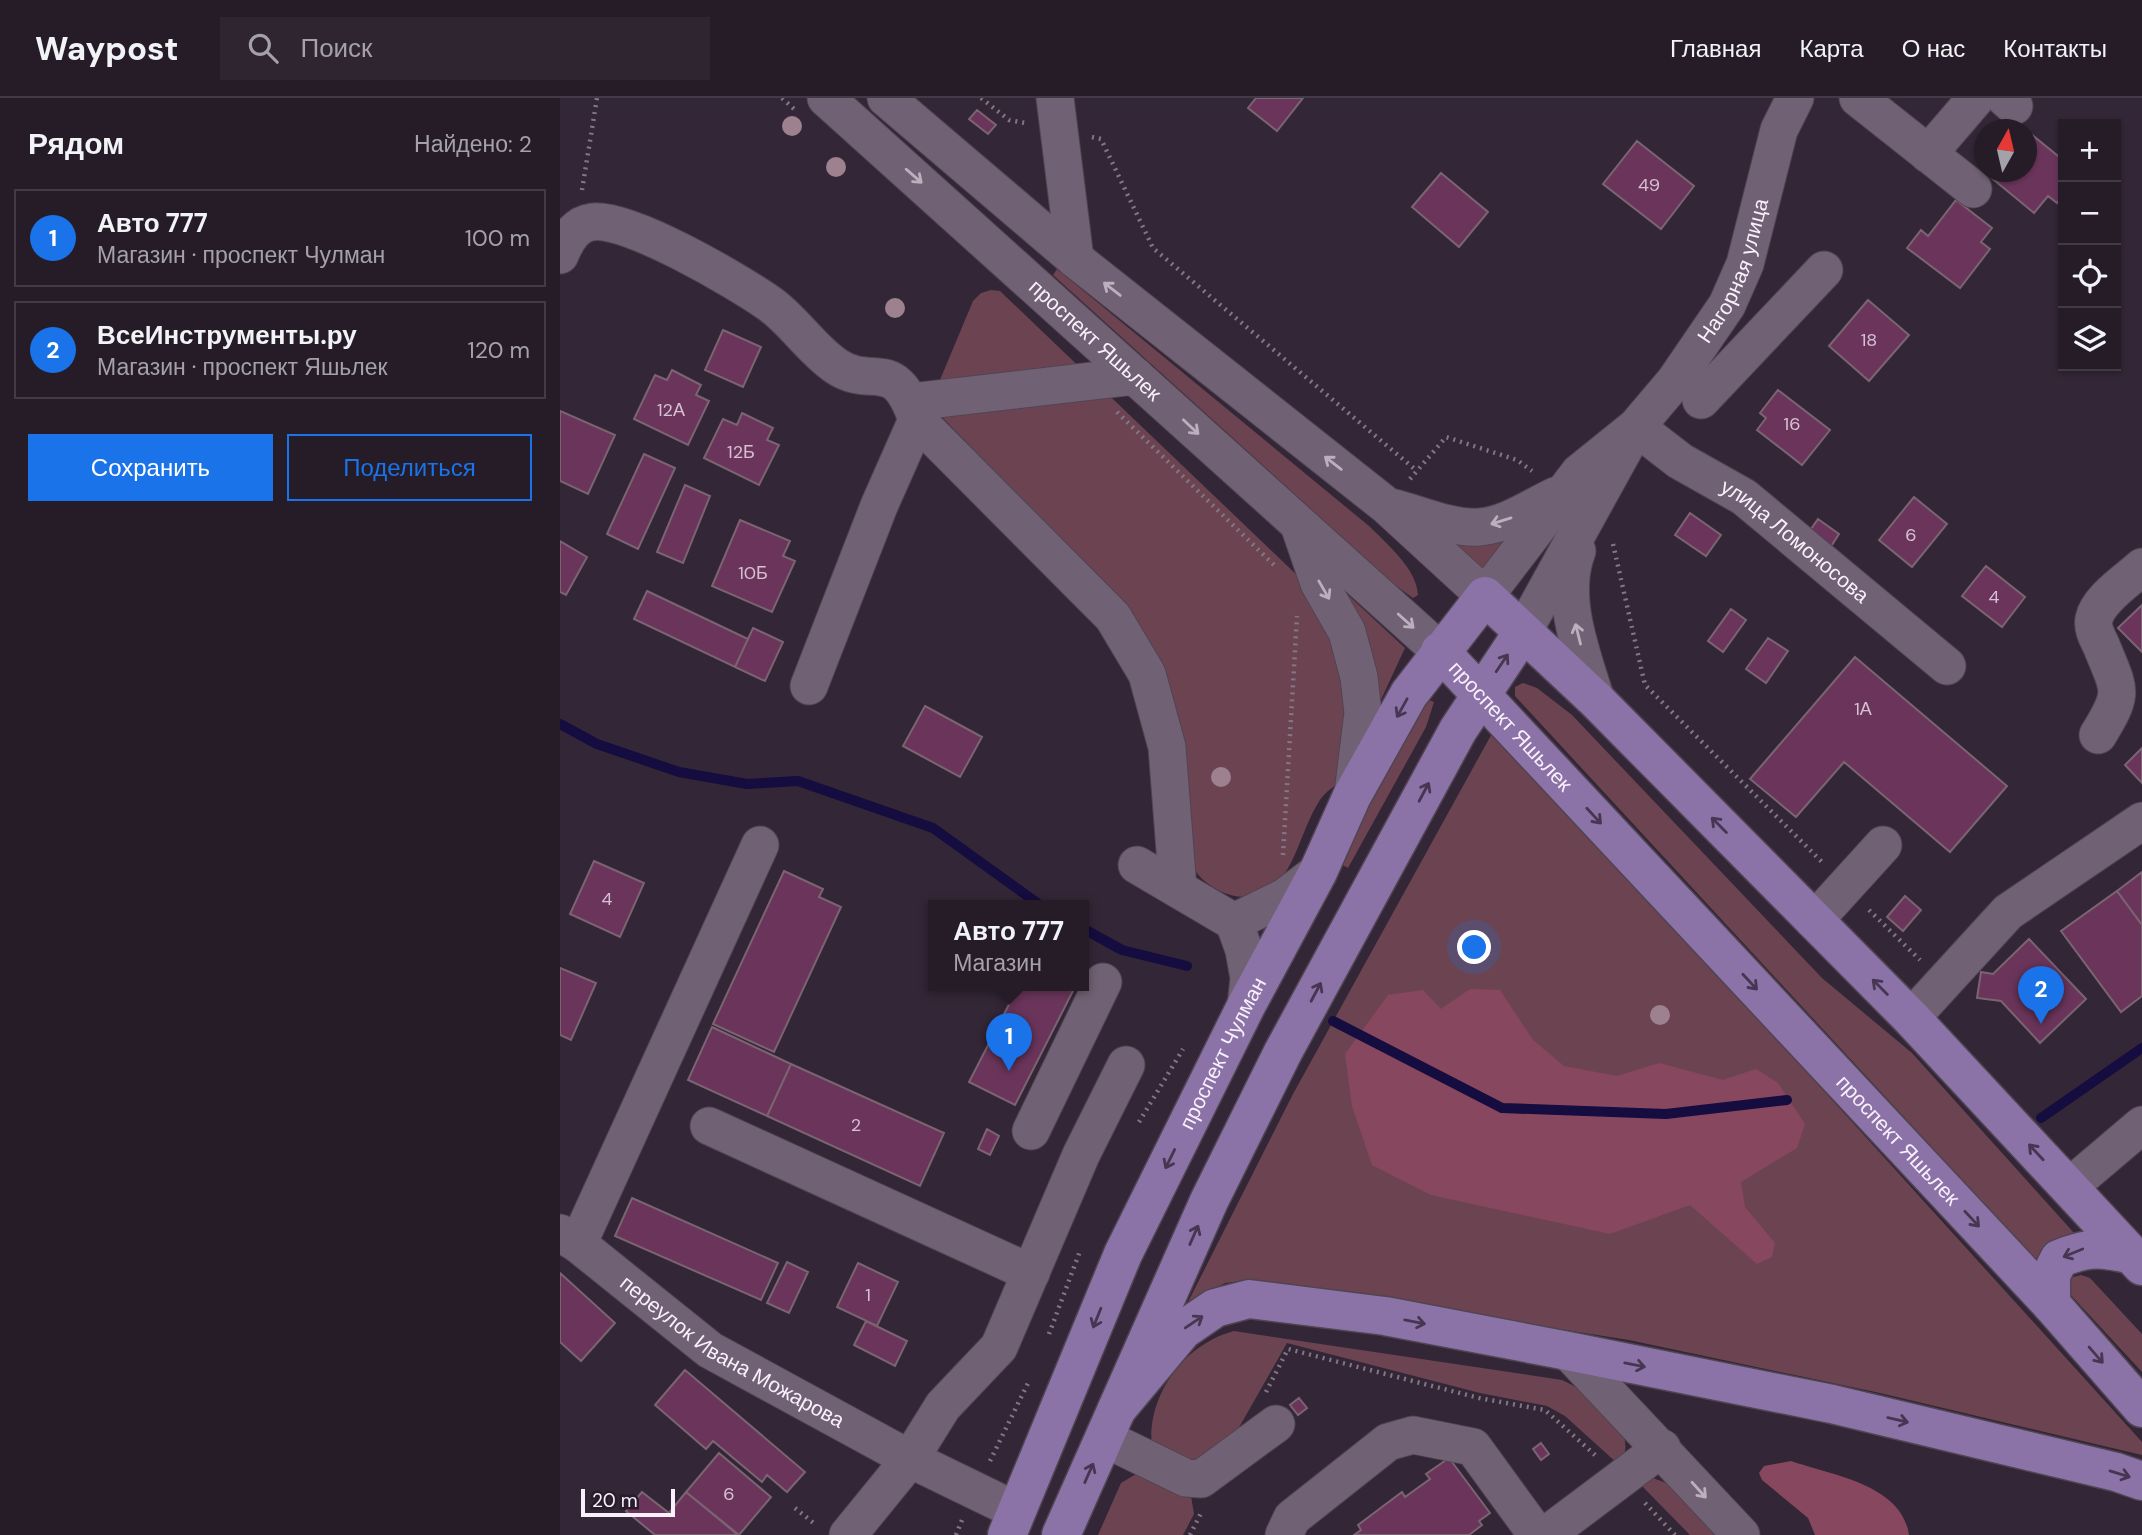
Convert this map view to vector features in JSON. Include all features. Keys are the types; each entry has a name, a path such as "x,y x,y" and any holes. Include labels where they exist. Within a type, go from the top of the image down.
{"main road":[{"path":"1485,596 1596,700 1911,1018 2137,1261"},
{"name":"проспект Чулман","path":"1012,1523 1122,1254 1245,1006 1318,872 1352,796 1409,694 1485,596"},
{"path":"1061,1535 1209,1201 1283,1052 1438,765 1480,694 1523,632"},
{"name":"проспект Яшьлек","path":"1440,651 2051,1304 2142,1408"},
{"path":"2051,1304 2051,1275 2059,1259 2084,1248 2107,1249 2137,1261"},
{"path":"1110,1424 1183,1330 1215,1308 1249,1299 1385,1316 1568,1351 1832,1405 2116,1472 2142,1481"}],"street":[{"name":"проспект Яшьлек","path":"826,98 1299,527 1440,651"},
{"name":"Нагорная улица","path":"1576,505 1579,473 1636,427 1700,399 1727,305 1745,264 1779,130 1795,98"},
{"path":"1858,98 1973,189"},
{"path":"1928,154 1976,98"},
{"path":"881,147 903,104 1075,259 1396,495 1446,522 1479,527 1576,505"},
{"path":"1057,114 1075,259"},
{"path":"560,255 575,228 592,222 631,229 706,266 771,304 837,367 891,377 914,411 1113,617 1147,674 1167,747 1178,889"},
{"path":"1700,399 1824,270"},
{"path":"914,411 1135,376"},
{"path":"809,686 914,411"},
{"name":"улица Ломоносова","path":"1636,427 1680,461 1744,497 1947,666"},
{"path":"1396,495 1485,596 1576,505"},
{"path":"1523,632 1576,505"},
{"path":"1576,505 1570,601 1596,700"},
{"path":"1299,527 1319,583 1347,632 1359,677 1363,713 1352,796"},
{"path":"2098,735 2117,705 2119,690 2095,632 2094,619 2101,605 2142,567"},
{"path":"1911,1018 2008,912 2142,821"},
{"path":"569,1239 760,845"},
{"path":"1814,921 1883,845"},
{"path":"1138,865 1234,922 1244,950 1249,978 1245,1006"},
{"path":"1234,922 1285,897 1318,872"},
{"path":"1081,1155 1019,1125 1103,982"},
{"path":"834,1532 910,1459 943,1406 999,1347 1081,1155 1126,1065"},
{"path":"2069,1186 2142,1125"},
{"path":"709,1126 1031,1273"},
{"name":"переулок Ивана Можарова","path":"569,1239 710,1350 910,1459 1012,1523"},
{"path":"1568,1351 1741,1535"},
{"path":"1110,1424 1186,1478 1201,1479 1269,1411"},
{"path":"1284,1535 1292,1518 1388,1442 1413,1435 1473,1447 1537,1535"},
{"path":"1546,1535 1662,1448"}],"path":[{"path":"592,222 584,207 582,188 597,98"},
{"path":"981,98 1009,120 1057,114 1101,139 1153,248 1417,471"},
{"path":"1086,382 1278,570"},
{"path":"1396,495 1446,437 1517,460 1576,505 1645,685 1926,966"},
{"path":"1281,864 1297,611"},
{"path":"1269,1411 1288,1349 1479,1398 1545,1410 1604,1462"},
{"path":"1641,1499 1675,1535"},
{"path":"1190,1535 1208,1500"},
{"path":"795,1508 834,1532"}],"shaded area":[{"path":"1057,269 1369,526 1407,566 1418,595 1413,598 1395,585 1053,275"},
{"path":"1000,291 1300,578 1351,680 1344,778 1320,800 1281,879 1271,889 1259,895 1235,896 1223,892 1201,878 1193,868 1131,613 942,417 936,402 937,387 973,301 981,293"},
{"path":"1517,527 1489,579 1432,530"},
{"path":"1334,582 1405,648 1372,719"},
{"path":"1523,683 1537,688 1572,715 1822,978 1912,1053 2074,1233 2051,1242 2043,1250 2038,1262 1515,696 1515,687"},
{"path":"1429,700 1434,702 1426,727 1348,868 1337,862 1415,710"},
{"path":"1495,728 2142,1442 2142,1455 1880,1393 1629,1340 1250,1280 1225,1283 1187,1304 1293,1094"},
{"path":"1470,989 1500,990 1533,1040 1564,1066 1617,1076 1659,1063 1723,1080 1756,1069 1778,1083 1805,1124 1797,1148 1741,1182 1745,1207 1775,1243 1772,1257 1757,1264 1690,1205 1610,1234 1431,1195 1372,1165 1352,1106 1345,1054 1388,995 1423,990 1441,1009"},
{"path":"2081,1275 2090,1278 2142,1334 2142,1372 2068,1292 2067,1284 2073,1277"},
{"path":"1234,1331 1562,1380 1586,1393 1610,1414 1625,1439 1625,1452 1618,1464 1565,1416 1547,1406 1480,1393 1287,1343 1229,1445 1198,1467 1152,1448 1155,1410 1172,1375 1199,1347"},
{"path":"1791,1461 1844,1477 1879,1493 1893,1504 1904,1518 1909,1535 1815,1535 1808,1518 1762,1480 1759,1473 1764,1466"},
{"path":"1141,1471 1191,1496 1194,1514 1183,1535 1098,1535 1121,1483"},
{"path":"1653,1478 1674,1486 1719,1535 1690,1535 1639,1483"}],"building":[{"path":"1256,98 1303,98 1277,131 1248,108"},
{"path":"977,110 996,125 988,134 969,119"},
{"path":"2037,139 2058,156 2058,202 2048,196 2034,213 1996,182 2037,182"},
{"path":"1637,141 1694,186 1661,229 1603,184"},
{"path":"1441,173 1488,212 1459,247 1412,207"},
{"path":"1956,200 1992,228 1981,242 1990,249 1960,288 1907,248 1921,230 1928,236"},
{"path":"1868,300 1909,335 1869,381 1829,346"},
{"path":"723,330 761,347 743,387 705,370"},
{"path":"672,370 701,385 696,395 709,401 688,445 634,419 655,375 667,380"},
{"path":"1778,390 1830,430 1802,465 1757,430 1766,418 1760,413"},
{"path":"560,411 615,435 588,494 560,481"},
{"path":"742,413 773,428 767,440 779,445 759,485 704,458 723,419 737,425"},
{"path":"644,454 675,468 638,549 607,534"},
{"path":"685,485 710,496 683,563 657,552"},
{"path":"1914,497 1947,524 1912,567 1879,540"},
{"path":"1690,513 1721,535 1706,556 1675,535"},
{"path":"1818,519 1839,534 1830,548 1809,532"},
{"path":"740,520 790,541 783,556 795,561 772,612 712,586"},
{"path":"560,541 587,557 566,595 560,592"},
{"path":"1986,566 2025,597 2002,627 1962,596"},
{"path":"647,591 748,639 735,667 634,619"},
{"path":"2142,605 2142,652 2118,628"},
{"path":"1731,609 1746,620 1723,652 1708,641"},
{"path":"753,628 783,642 765,681 735,667"},
{"path":"1768,638 1788,651 1766,683 1746,669"},
{"path":"1855,657 2007,786 1950,852 1844,762 1796,817 1750,779"},
{"path":"925,706 982,737 960,777 903,746"},
{"path":"2142,748 2142,783 2125,765"},
{"path":"594,861 644,883 620,937 570,914"},
{"path":"784,871 823,889 819,897 841,907 774,1052 713,1024"},
{"path":"2142,872 2142,925 2117,891"},
{"path":"2117,891 2142,925 2142,996 2121,1012 2061,931"},
{"path":"1905,896 1921,910 1903,931 1887,917"},
{"path":"2029,939 2086,999 2040,1043 2001,1001 1977,998 1981,972 1993,974"},
{"path":"560,968 596,983 571,1040 560,1035"},
{"path":"1016,991 1073,991 1015,1105 969,1082"},
{"path":"712,1027 791,1064 767,1116 688,1080"},
{"path":"791,1064 944,1133 920,1186 767,1116"},
{"path":"987,1129 999,1136 990,1155 978,1149"},
{"path":"632,1198 778,1263 761,1300 615,1236"},
{"path":"787,1262 808,1272 789,1313 767,1303"},
{"path":"858,1263 898,1282 877,1326 837,1307"},
{"path":"560,1273 615,1323 581,1361 560,1342"},
{"path":"866,1321 907,1341 895,1366 854,1345"},
{"path":"685,1370 805,1472 787,1492 767,1475 762,1482 713,1441 706,1449 655,1405"},
{"path":"1299,1398 1307,1408 1298,1415 1290,1405"},
{"path":"1541,1443 1549,1454 1541,1460 1533,1449"},
{"path":"719,1453 771,1497 739,1535 686,1492"},
{"path":"1449,1458 1490,1513 1479,1521 1482,1525 1469,1535 1354,1535 1361,1530 1358,1525 1402,1492 1405,1497 1430,1479 1426,1474"},
{"path":"642,1492 669,1513 686,1492 738,1535 655,1535 626,1511"}],"waterway":[{"path":"560,724 597,744 679,772 747,784 798,781 933,828 1033,900"},
{"path":"1089,932 1122,950 1187,966"},
{"path":"1333,1021 1502,1108 1666,1114 1787,1100"},
{"path":"2041,1118 2142,1048"}],"place":[{"name":"ВсеИнструменты.ру","path":"2041,1024"},
{"name":"Авто 777","path":"1009,1071"}]}
